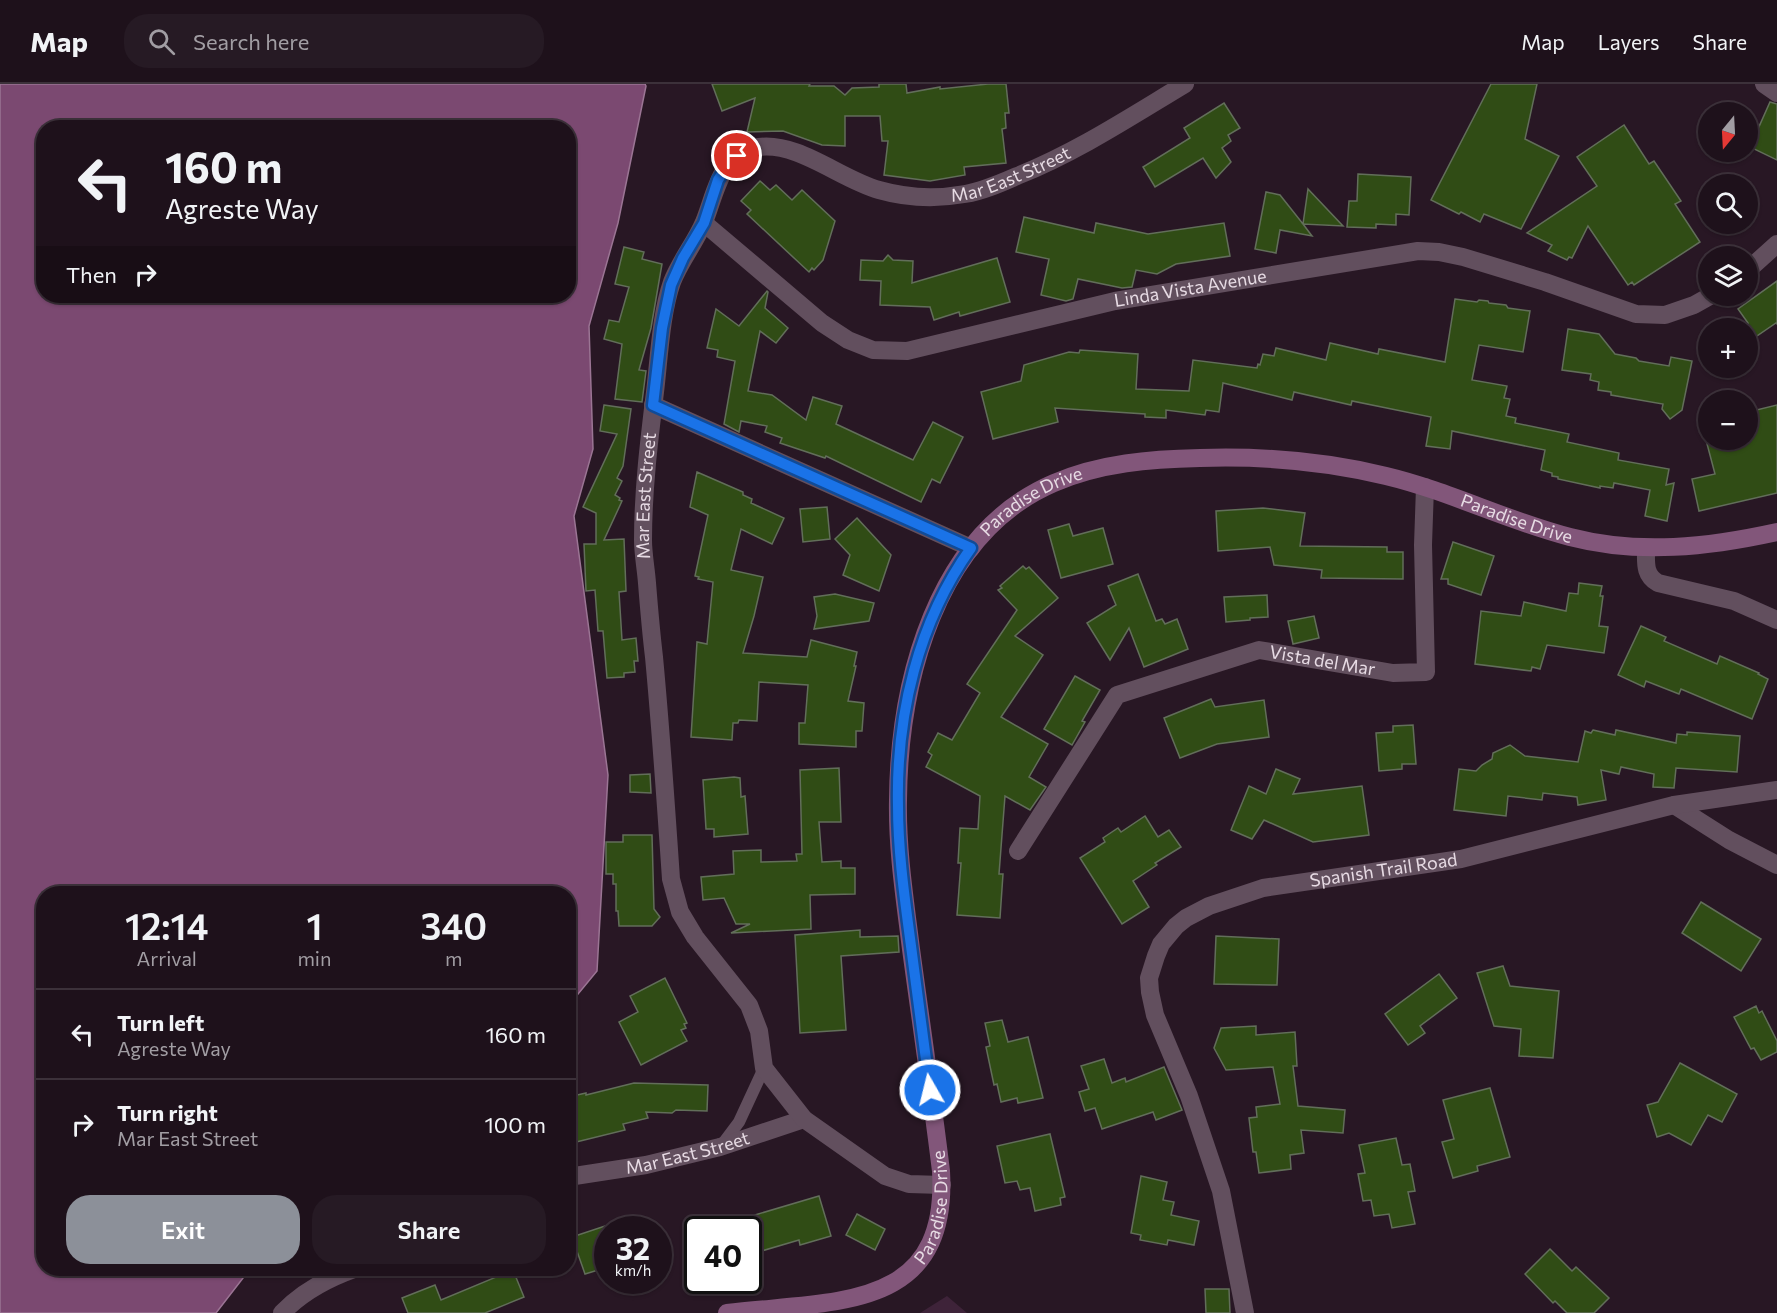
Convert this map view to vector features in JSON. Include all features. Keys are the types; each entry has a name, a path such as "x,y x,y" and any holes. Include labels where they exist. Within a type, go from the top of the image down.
{"street":[{"name":"Mar East Street","path":"764,1068 759,1031 749,1005 695,938 681,912 670,879 665,782 643,542 653,405 662,328 671,285 683,258 704,223 718,180 737,156 749,149 776,147 800,153 859,184 883,191 938,198 968,194 1002,183 1084,144 1185,84"},
{"path":"1764,84 1777,93"},
{"name":"Linda Vista Avenue","path":"704,223 822,323 848,340 873,350 907,351 1115,302 1418,251 1439,252 1463,258 1545,282 1636,314 1665,315 1698,303"},
{"path":"1758,261 1777,244"},
{"path":"653,405 971,548"},
{"name":"Paradise Drive","path":"727,1313 844,1303 868,1298 891,1288 911,1274 925,1257 935,1235 941,1213 942,1185 900,858 898,783 905,714 920,651 942,596 955,572 971,548 1001,516 1030,495 1053,483 1077,474 1126,463 1206,458 1283,459 1361,470 1425,487 1545,530 1597,543 1646,548 1694,546 1777,532"},
{"name":"Vista del Mar","path":"1018,852 1117,695 1259,650 1393,673 1426,672 1423,545 1425,487"},
{"path":"1646,548 1648,574 1658,583 1734,601 1777,620"},
{"name":"Spanish Trail Road","path":"1245,1313 1221,1191 1189,1096 1155,1015 1150,992 1149,978 1161,944 1176,926 1209,906 1263,888 1461,859 1674,805 1777,790"},
{"path":"1674,805 1728,840 1777,865"},
{"path":"764,1068 804,1119 885,1176 909,1184 942,1185"},
{"name":"Mar East Street","path":"576,1176 646,1165 720,1147 804,1119"},
{"path":"282,1313 314,1286 333,1276"}],"lane":[{"path":"720,1147 739,1122 764,1068"}],"shaded area":[{"path":"0,84 645,84 618,223 589,326 593,449 574,516 608,775 597,971 576,996 576,886 36,886 36,1276 245,1276 216,1313 0,1313"},
{"path":"947,1296 967,1313 920,1313"}],"building":[{"path":"712,84 810,84 809,86 834,86 845,95 852,88 879,87 879,84 906,84 907,93 940,87 940,89 1006,84 1009,113 1005,113 1006,128 1002,129 1006,163 964,167 965,175 930,181 884,175 888,141 882,141 880,116 845,116 845,146 822,145 783,131 747,132 755,98 722,111"},
{"path":"1491,84 1537,84 1525,139 1559,156 1521,229 1484,214 1480,222 1431,200"},
{"path":"1770,102 1777,104 1777,160 1758,151 1758,129"},
{"path":"1224,103 1240,128 1228,135 1231,141 1222,148 1231,162 1216,178 1203,158 1155,187 1143,167 1190,138 1184,128"},
{"path":"1624,125 1649,164 1654,161 1681,201 1675,204 1700,242 1634,285 1632,282 1628,285 1588,226 1572,258 1569,257 1567,260 1548,251 1552,245 1527,233 1597,186 1577,157"},
{"path":"1358,174 1411,177 1409,215 1396,214 1396,225 1376,224 1376,228 1347,227 1349,201 1357,201"},
{"path":"760,181 770,190 776,185 792,200 802,190 835,221 823,260 814,270 812,268 809,272 747,214 751,210 741,201"},
{"path":"1308,189 1343,226 1303,224"},
{"path":"1266,192 1280,195 1312,236 1280,230 1276,253 1255,249"},
{"path":"1024,217 1094,233 1096,223 1148,234 1224,223 1230,256 1176,264 1157,274 1136,270 1132,287 1122,288 1078,279 1073,299 1066,301 1041,295 1049,259 1016,252"},
{"path":"624,247 644,252 642,259 662,264 651,328 639,370 646,371 642,402 615,399 622,344 604,339 609,320 619,322 629,287 615,284"},
{"path":"888,255 893,260 913,261 912,283 997,258 1010,302 960,316 959,312 934,320 930,307 880,305 881,281 860,280 861,260 883,261"},
{"path":"1777,281 1777,324 1758,335 1758,318 1744,318 1738,309 1742,306 1758,306 1758,295"},
{"path":"767,291 765,308 788,328 776,343 760,331 748,391 772,395 806,420 813,397 842,406 836,424 913,460 933,422 963,437 940,483 932,479 921,502 826,456 825,458 780,443 782,438 765,432 767,426 741,421 739,432 724,424 735,361 717,357 718,350 707,348 716,309 739,326"},
{"path":"1455,299 1488,301 1506,305 1508,308 1530,311 1523,352 1479,345 1472,380 1507,386 1504,398 1510,399 1506,416 1516,418 1515,423 1569,434 1567,442 1619,453 1618,460 1669,469 1666,485 1674,483 1667,521 1645,516 1650,490 1614,483 1613,488 1600,486 1600,488 1558,479 1552,476 1552,473 1541,470 1545,450 1452,431 1450,449 1426,446 1431,417 1352,401 1351,405 1294,392 1292,400 1223,383 1219,412 1206,410 1205,415 1166,410 1166,418 1145,417 1145,414 1055,408 1058,422 993,439 981,392 1021,381 1024,365 1069,352 1079,353 1080,350 1138,354 1136,389 1189,391 1193,360 1257,368 1263,354 1274,356 1276,348 1326,360 1330,343 1378,354 1379,349 1445,362"},
{"path":"1568,329 1599,334 1615,354 1636,358 1639,361 1669,366 1671,357 1692,361 1682,410 1670,419 1662,409 1663,404 1611,395 1611,392 1598,390 1599,382 1590,380 1591,374 1562,370"},
{"path":"604,405 631,409 623,466 617,478 622,481 615,495 622,501 604,540 624,539 626,591 619,592 622,640 636,638 638,661 634,661 635,672 624,673 624,677 607,678 603,631 598,631 595,590 586,591 584,544 596,544 596,513 583,507 617,434 600,431"},
{"path":"1777,405 1777,493 1699,511 1692,479 1715,474 1709,450 1758,450 1758,410"},
{"path":"697,472 743,492 743,495 752,499 751,503 784,518 772,544 741,529 731,570 763,577 743,653 807,657 811,640 857,652 848,701 864,703 862,731 856,731 856,747 799,744 799,723 805,723 808,685 759,682 757,721 739,720 738,723 733,723 732,740 691,737 697,642 707,644 713,582 698,579 699,577 695,576 708,515 690,507"},
{"path":"827,507 830,539 803,542 800,509"},
{"path":"1263,508 1305,513 1300,546 1387,547 1387,552 1403,552 1403,579 1321,578 1322,570 1274,565 1270,547 1218,551 1216,511"},
{"path":"857,518 891,555 879,591 843,575 850,555 835,539"},
{"path":"1069,524 1073,536 1103,528 1113,564 1061,578 1048,530"},
{"path":"1453,542 1494,556 1481,595 1448,584 1448,579 1441,579"},
{"path":"1023,566 1026,569 1029,567 1058,598 1015,636 1043,655 1001,717 1048,744 1029,777 1046,787 1030,810 1005,796 999,874 1003,874 1000,918 957,915 961,863 958,863 960,828 978,829 980,796 926,767 932,755 928,752 938,733 952,740 980,693 967,684 1017,610 998,590"},
{"path":"1138,574 1156,621 1162,619 1165,624 1177,619 1188,649 1144,667 1129,628 1110,660 1087,623 1116,605 1108,586"},
{"path":"1579,583 1602,586 1599,626 1608,627 1604,653 1547,645 1540,669 1532,667 1531,671 1475,664 1481,611 1521,616 1524,602 1566,611 1569,593 1578,594"},
{"path":"835,594 874,603 869,621 814,629 817,616 814,597"},
{"path":"1267,595 1268,617 1226,622 1224,597"},
{"path":"1314,616 1319,638 1293,644 1288,621"},
{"path":"1641,626 1666,637 1664,641 1717,664 1720,656 1768,679 1752,719 1681,689 1679,694 1646,681 1644,687 1618,675"},
{"path":"1075,676 1100,690 1082,721 1085,722 1072,745 1044,729"},
{"path":"1211,699 1215,707 1264,700 1269,737 1217,744 1180,758 1164,718"},
{"path":"1413,725 1416,764 1402,764 1402,769 1379,771 1376,733 1393,732 1393,726"},
{"path":"1593,730 1615,735 1616,730 1676,743 1677,734 1687,735 1687,732 1740,736 1737,772 1676,768 1674,788 1653,787 1654,774 1621,767 1619,774 1601,770 1606,800 1578,805 1577,797 1543,793 1542,800 1508,796 1506,816 1454,810 1459,769 1476,771 1492,759 1493,753 1510,745 1525,756 1578,762 1585,731 1591,733"},
{"path":"839,768 841,822 819,822 822,862 841,861 841,868 855,868 855,894 810,895 811,929 731,933 750,924 736,924 724,898 703,900 701,877 734,874 733,851 761,850 761,862 797,861 796,854 802,854 800,770"},
{"path":"1276,769 1300,779 1293,794 1362,786 1369,835 1313,842 1264,820 1252,839 1231,830 1249,786 1266,794"},
{"path":"650,774 651,793 630,792 630,775"},
{"path":"740,778 741,797 745,796 748,834 714,837 714,829 706,829 703,780"},
{"path":"1145,816 1158,837 1169,830 1181,847 1155,863 1157,865 1133,881 1149,907 1122,924 1080,858 1105,842 1103,838 1118,828 1121,832"},
{"path":"623,835 652,835 654,909 660,917 652,926 619,926 618,911 616,911 616,884 613,884 613,874 606,874 606,842 623,842"},
{"path":"1701,902 1761,939 1741,971 1682,933"},
{"path":"860,930 860,937 898,936 899,952 841,956 846,1030 800,1033 795,935"},
{"path":"1216,936 1279,939 1277,985 1214,984"},
{"path":"1503,966 1510,986 1559,991 1553,1058 1519,1056 1521,1029 1494,1026 1477,973"},
{"path":"1439,974 1457,998 1420,1026 1425,1033 1408,1045 1385,1014"},
{"path":"665,978 687,1023 684,1024 686,1028 681,1030 687,1041 641,1065 619,1022 638,1012 630,996"},
{"path":"1756,1006 1759,1013 1762,1011 1777,1041 1777,1052 1761,1060 1754,1048 1751,1049 1734,1017"},
{"path":"1002,1020 1008,1042 1028,1037 1043,1098 1018,1103 1017,1098 1001,1102 997,1084 994,1085 986,1047 990,1046 985,1023"},
{"path":"1256,1026 1256,1035 1295,1032 1297,1066 1293,1066 1298,1106 1345,1110 1343,1133 1301,1130 1304,1153 1290,1155 1291,1169 1259,1173 1256,1152 1253,1152 1249,1118 1257,1117 1256,1107 1280,1104 1273,1067 1226,1070 1214,1048 1221,1028"},
{"path":"1104,1059 1112,1083 1125,1078 1126,1082 1164,1067 1182,1110 1156,1120 1153,1112 1102,1129 1095,1108 1085,1111 1079,1092 1089,1089 1081,1066"},
{"path":"1680,1063 1737,1094 1722,1122 1708,1115 1691,1145 1669,1133 1657,1137 1647,1105 1658,1102"},
{"path":"634,1083 708,1085 707,1111 646,1112 648,1118 623,1124 625,1130 576,1142 576,1095 586,1093 586,1095"},
{"path":"1490,1088 1510,1157 1477,1166 1478,1171 1453,1178 1442,1142 1454,1139 1443,1100"},
{"path":"1050,1134 1065,1197 1060,1198 1061,1205 1035,1211 1030,1188 1020,1190 1017,1181 1005,1183 997,1146"},
{"path":"1396,1138 1402,1165 1410,1164 1415,1191 1408,1192 1415,1224 1392,1228 1389,1214 1374,1216 1371,1200 1363,1201 1358,1174 1365,1173 1359,1145"},
{"path":"1141,1176 1167,1182 1163,1200 1174,1202 1171,1215 1199,1221 1194,1245 1168,1240 1167,1245 1140,1240 1141,1235 1131,1233"},
{"path":"819,1196 831,1236 800,1245 799,1240 762,1251 762,1216 751,1216"},
{"path":"857,1214 885,1229 875,1250 846,1235"},
{"path":"594,1230 594,1271 585,1274 576,1248 576,1236"},
{"path":"1550,1249 1572,1271 1576,1267 1609,1298 1594,1313 1567,1313 1555,1301 1553,1303 1525,1274"},
{"path":"499,1276 515,1276 524,1297 485,1313 408,1313 402,1298 435,1285 441,1300"},
{"path":"1205,1289 1229,1289 1230,1313 1206,1313"}],"route":[{"path":"737,156 718,180 704,223 683,258 671,285 662,328 653,405 971,548 948,584 925,635 908,698 900,748 898,804 900,858 930,1090"}]}
